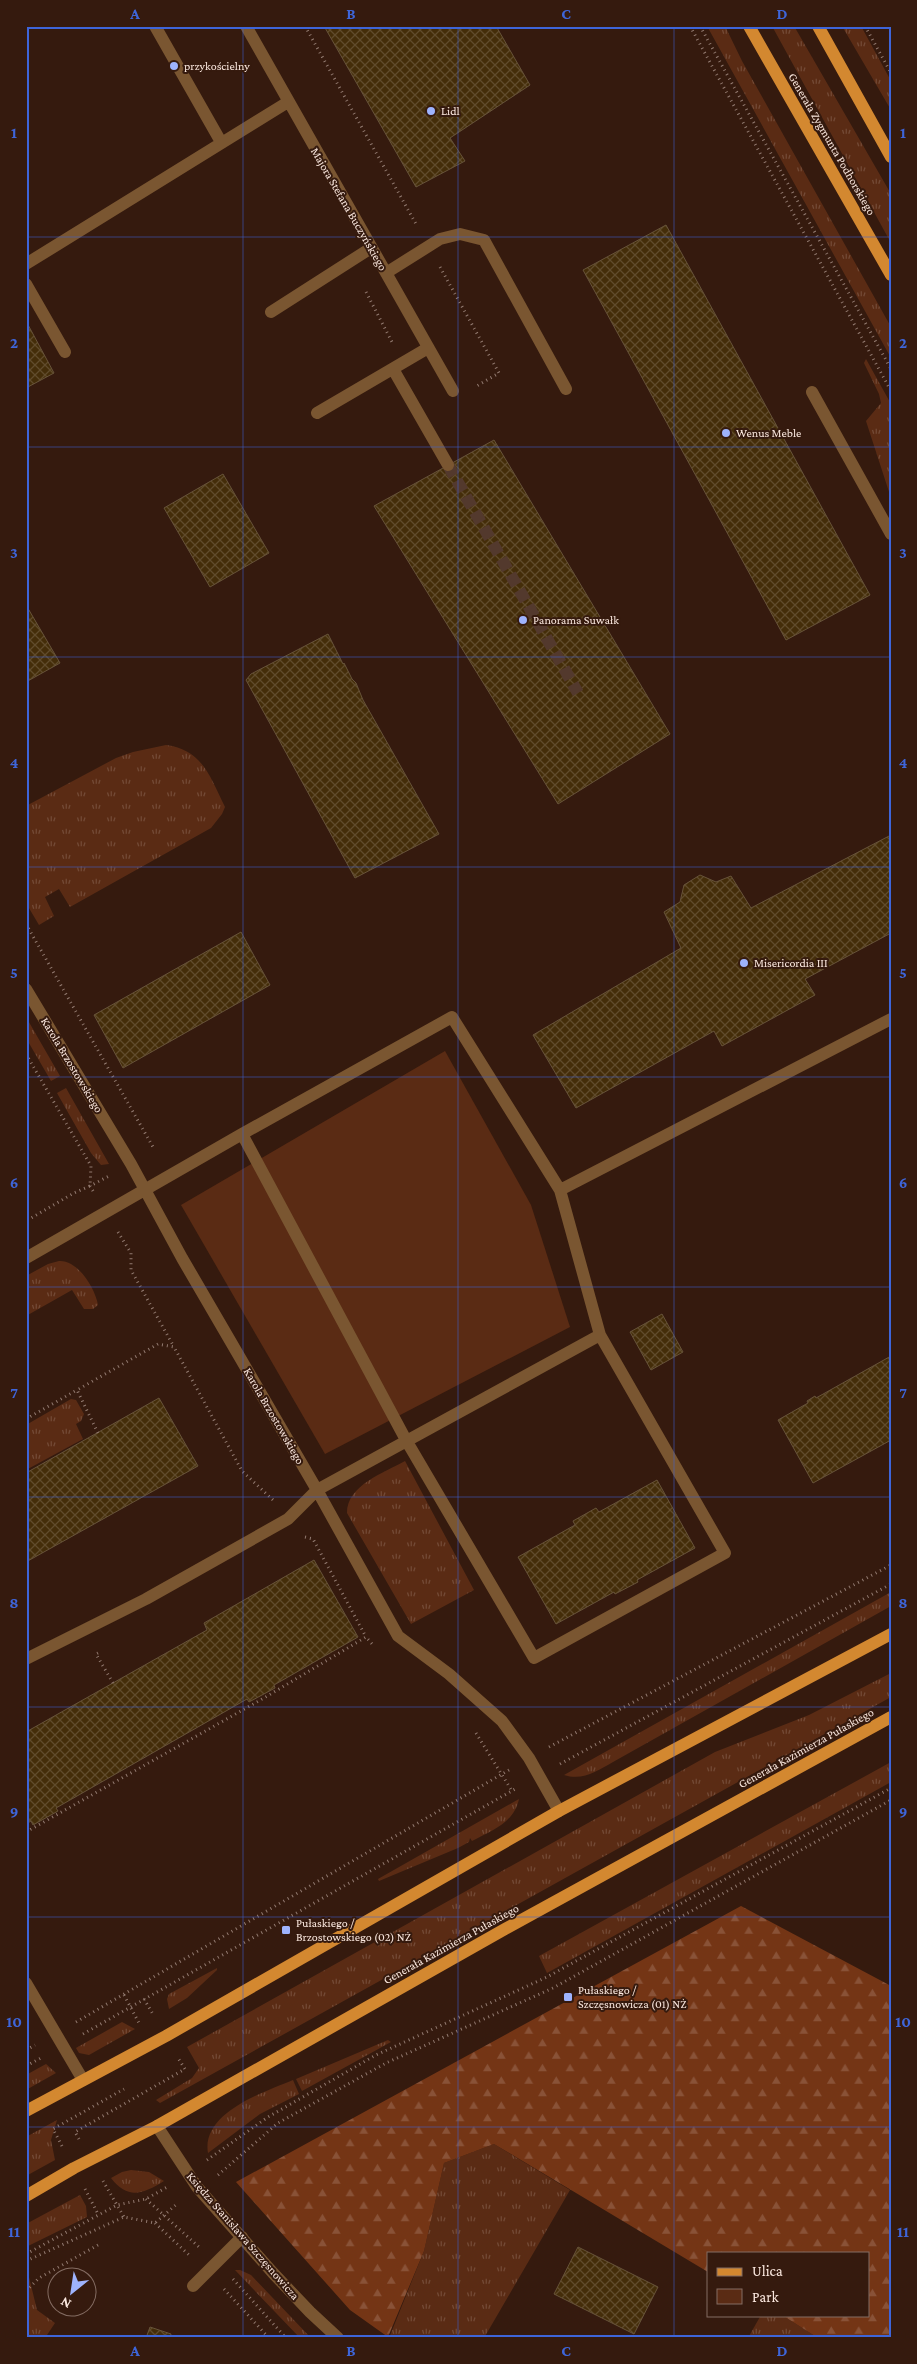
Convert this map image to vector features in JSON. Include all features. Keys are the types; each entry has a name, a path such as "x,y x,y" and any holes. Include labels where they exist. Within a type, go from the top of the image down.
{"main road":[{"name":"Generała Zygmunta Podhorskiego","path":"749,26 891,274"},
{"path":"818,26 891,157"},
{"path":"26,2111 166,2036 559,1811 891,1634"},
{"name":"Generała Kazimierza Pułaskiego","path":"26,2196 74,2168 157,2126 505,1929 891,1717"}],"street":[{"path":"155,26 222,142"},
{"name":"Majora Stefana Buczyńskiego","path":"246,26 452,391"},
{"path":"26,264 288,102"},
{"path":"386,274 440,239 460,234 484,240 566,389"},
{"path":"271,312 371,248"},
{"path":"26,284 65,352"},
{"path":"317,413 428,348"},
{"path":"392,369 448,465"},
{"path":"812,392 891,534"},
{"name":"Karola Brzostowskiego","path":"26,989 131,1164 398,1636 449,1674 502,1721 529,1758 559,1811"},
{"path":"26,1258 144,1189 242,1134 452,1017 560,1190 600,1336 725,1553 534,1658 406,1440 242,1134"},
{"path":"560,1190 891,1019"},
{"path":"26,1660 146,1599 288,1519 317,1490 600,1336"},
{"path":"26,1983 83,2080"},
{"name":"Księdza Stanisława Szczęsnowicza","path":"157,2126 197,2187 298,2299 338,2338"},
{"path":"193,2286 242,2237"}],"path":[{"path":"690,26 891,391"},
{"path":"700,26 891,369"},
{"path":"865,26 891,73"},
{"path":"26,1054 91,1166 90,1186 74,1193 26,1221"},
{"path":"26,1419 158,1344 174,1347 242,1471 277,1504 299,1537 308,1536 313,1539 366,1637 377,1649"},
{"path":"77,1390 98,1433"},
{"path":"26,2050 529,1758 891,1566"},
{"path":"26,2066 538,1776 891,1584"},
{"path":"26,1832 264,1698 366,1637"},
{"path":"104,1649 96,1654 113,1683"},
{"path":"472,1724 479,1740 512,1791"},
{"path":"26,2254 117,2205 146,2199 187,2174 268,2117 376,2055 547,1977 891,1788"},
{"path":"26,2261 124,2217 155,2223 197,2187 217,2176 278,2123 386,2063 553,1988 891,1800"},
{"path":"26,2291 39,2278 98,2245"}],"green space":[{"path":"707,26 725,26 742,61 891,327 891,358"},
{"path":"772,26 794,26 891,194 891,243"},
{"path":"842,26 861,26 891,81 891,110"},
{"path":"866,359 891,404 891,498 866,421 881,403 879,394 864,363"},
{"path":"166,745 189,753 204,767 225,807 222,814 211,828 70,907 59,889 45,897 54,916 39,925 26,903 26,806 116,758 133,752"},
{"path":"26,1017 60,1076 51,1081 26,1038"},
{"path":"445,1051 531,1205 570,1327 325,1454 181,1205"},
{"path":"66,1088 109,1164 101,1165 91,1153 57,1093"},
{"path":"59,1261 73,1265 79,1270 89,1283 98,1305 93,1309 84,1309 72,1290 26,1316 26,1276 48,1264"},
{"path":"71,1399 76,1400 84,1414 81,1421 76,1424 83,1439 26,1470 26,1425"},
{"path":"405,1461 474,1590 411,1624 347,1513 353,1495 360,1487 377,1475"},
{"path":"891,1592 891,1606 601,1769 584,1776 571,1777 564,1775"},
{"path":"891,1673 891,1697 160,2103 156,2100 192,2078 199,2068 187,2047 715,1752 809,1715"},
{"path":"891,1762 891,1782 547,1973 539,1956"},
{"path":"519,1799 512,1814 494,1830 472,1841 470,1838 469,1842 458,1848 379,1881 378,1879"},
{"path":"741,1906 891,1986 891,2338 818,2338 784,2316 870,2316 870,2252 707,2252 707,2271 494,2144 444,2163 424,2251 388,2337 350,2310 236,2182"},
{"path":"217,1968 187,1998 169,2009 167,1999 169,1994"},
{"path":"122,2022 135,2029 89,2055 79,2053 76,2048"},
{"path":"388,2040 391,2042 302,2091 296,2079"},
{"path":"46,2064 56,2073 26,2090 26,2075"},
{"path":"293,2080 299,2094 260,2114 208,2153 208,2139 214,2126 224,2115 252,2098"},
{"path":"57,2120 51,2140 55,2160 26,2176 26,2137"},
{"path":"494,2144 570,2190 484,2338 389,2338 424,2251 444,2163"},
{"path":"131,2170 149,2172 164,2181 136,2193 124,2190 111,2178"},
{"path":"80,2195 86,2206 87,2217 26,2247 26,2224"},
{"path":"235,2270 251,2275 311,2338 300,2338"},
{"path":"28,2273 37,2310 55,2323 45,2338 26,2338 26,2274"},
{"path":"760,2316 784,2316 818,2338 748,2338"}],"building":[{"name":"Lidl","path":"324,26 496,26 530,85 450,138 465,161 416,187"},
{"name":"Wenus Meble","path":"666,225 870,595 786,640 583,270"},
{"path":"26,321 54,373 26,388"},
{"name":"Panorama Suwałk","path":"494,440 670,734 558,804 374,506"},
{"path":"223,474 269,553 210,587 164,508"},
{"path":"26,605 60,663 26,682"},
{"path":"328,634 439,834 355,878 246,680 251,674"},
{"name":"Misericordia III","path":"891,835 891,933 805,979 815,995 722,1046 714,1031 576,1108 533,1035 681,948 664,912 680,902 684,885 700,875 716,882 731,876 751,908"},
{"path":"241,932 270,985 123,1068 94,1015"},
{"path":"662,1314 683,1352 651,1370 630,1332"},
{"path":"891,1356 891,1440 813,1483 778,1420 808,1403 807,1401 815,1396 816,1398"},
{"path":"159,1398 198,1466 26,1562 26,1473"},
{"path":"657,1480 695,1548 637,1580 638,1582 615,1594 614,1592 556,1624 518,1557 575,1525 573,1521 596,1508 599,1512"},
{"path":"314,1560 358,1637 274,1685 275,1688 249,1702 247,1699 56,1808 58,1811 33,1825 31,1821 26,1824 26,1732 207,1630 204,1623"},
{"path":"578,2247 658,2287 634,2334 554,2294"},
{"path":"150,2327 171,2334 170,2338 146,2338"}],"tunnel":[{"path":"448,465 578,693"}],"place":[{"name":"przykościelny","path":"174,66"},
{"name":"Lidl","path":"431,111"},
{"name":"Wenus Meble","path":"726,433"},
{"name":"Panorama Suwałk","path":"523,620"},
{"name":"Misericordia III","path":"744,963"},
{"name":"Pułaskiego / Brzostowskiego (02) NŻ","path":"286,1930"},
{"name":"Pułaskiego / Szczęsnowicza (01) NŻ","path":"568,1997"}]}
